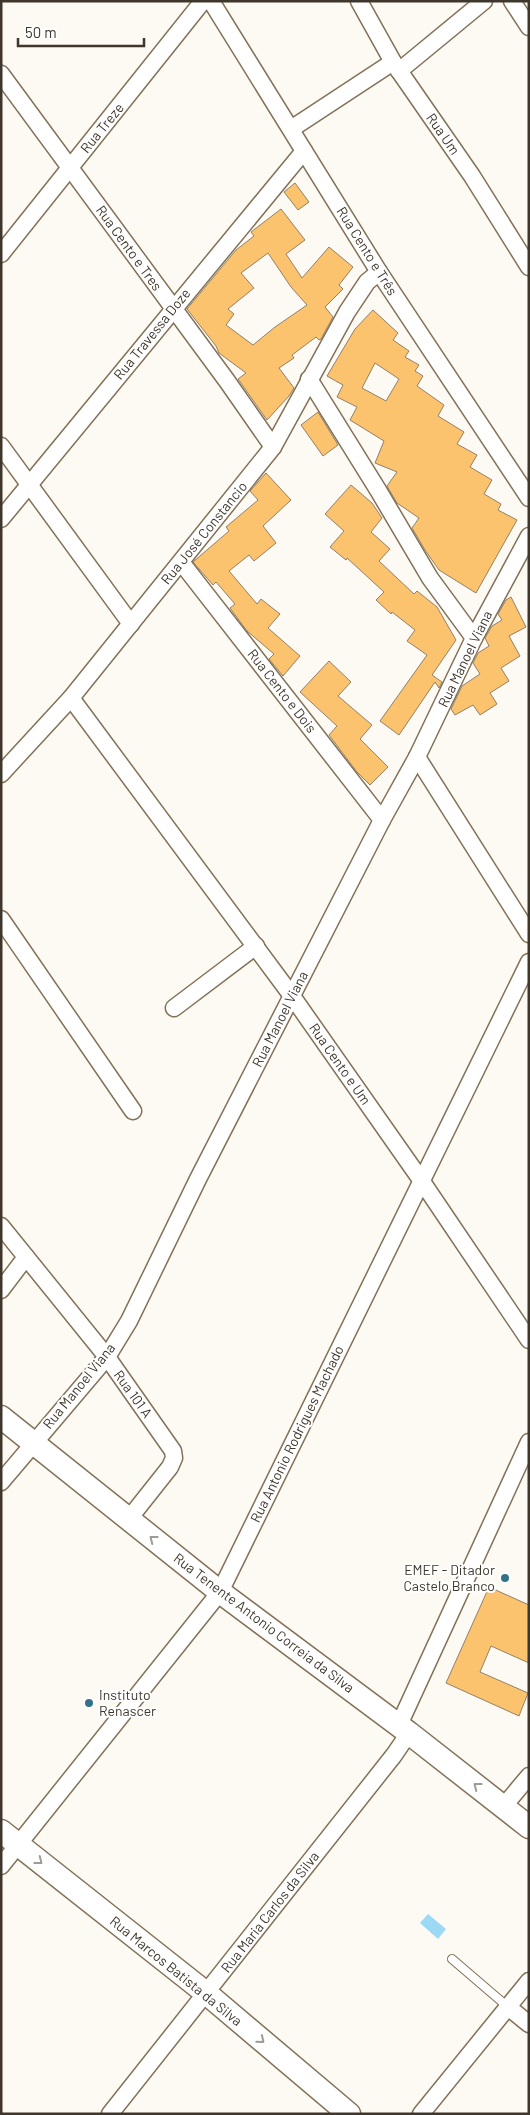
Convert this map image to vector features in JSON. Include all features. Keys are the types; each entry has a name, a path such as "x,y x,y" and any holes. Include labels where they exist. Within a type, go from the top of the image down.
{"main road":[{"name":"Rua Tenente Antonio Correia da Silva","path":"1,1417 220,1592 404,1729 529,1827"},
{"name":"Rua Marcos Batista da Silva","path":"10,1838 206,1993 349,2114"}],"street":[{"name":"Rua Treze","path":"1,254 203,1"},
{"name":"Rua Cento e Três","path":"211,1 379,272 529,498"},
{"name":"Rua Um","path":"359,1 396,66 472,176 529,267"},
{"path":"291,129 396,66 484,1"},
{"path":"512,1 529,27"},
{"name":"Rua Cento e Tres","path":"1,74 273,447"},
{"name":"Rua Travessa Doze","path":"1,519 304,151"},
{"name":"Rua José Constancio","path":"1,774 71,698 273,447 347,312 367,282 379,272"},
{"path":"309,379 430,578 474,638"},
{"path":"1,446 131,624"},
{"name":"Rua Manoel Viana","path":"1,1482 107,1357 129,1321 198,1179 382,820 417,757 474,638 529,536"},
{"name":"Rua Cento e Dois","path":"181,562 382,820"},
{"name":"Rua Cento e Um","path":"71,698 292,996 421,1180 529,1340"},
{"path":"417,757 529,934"},
{"path":"1,920 133,1111"},
{"path":"174,1008 256,946"},
{"name":"Rua Antonio Rodrigues Machado","path":"1,1866 10,1838 220,1592 529,962"},
{"name":"Rua 101 A","path":"1,1226 107,1357 173,1451 174,1458 170,1467 128,1520"},
{"path":"1,1290 26,1257"},
{"name":"Rua Maria Carlos da Silva","path":"110,2114 388,1763 529,1442"},
{"path":"504,1806 528,1780"},
{"path":"421,2114 529,1981"},
{"path":"508,2007 529,2024"}],"lane":[{"path":"452,1959 508,2007"}],"water":[{"path":"428,1914 446,1929 438,1939 420,1923"}],"building":[{"path":"295,183 309,202 298,210 284,192"},
{"path":"281,209 305,240 286,254 302,278 329,247 353,267 339,285 343,289 325,307 333,317 321,339 319,340 316,337 292,355 294,358 279,368 294,388 267,420 238,379 246,373 219,353 216,346 187,309 236,250 254,236 251,232","holes":["268,253 291,287 307,305 253,345 226,325 234,314 228,309 254,288 241,273"]},
{"path":"373,310 398,333 393,340 409,351 405,357 419,365 415,371 423,376 417,386 444,405 438,416 464,432 457,444 477,455 470,467 492,480 484,494 501,504 498,510 517,520 476,593 439,570 425,550 412,528 419,518 397,503 387,486 397,472 375,463 384,441 350,420 357,407 337,397 343,385 327,376 355,329","holes":["375,363 399,379 386,401 362,388"]},
{"path":"318,412 338,445 323,456 301,425"},
{"path":"266,473 291,500 263,526 276,543 254,561 249,555 229,571 257,604 261,599 280,614 268,628 300,656 283,676 269,659 274,654 247,631 230,608 235,604 216,582 213,585 193,562 229,531 226,527 258,500 250,491"},
{"path":"351,485 372,503 382,518 371,532 390,549 379,561 414,594 417,591 437,607 456,640 432,675 442,682 439,688 435,682 399,735 380,721 427,655 407,641 415,630 392,612 391,614 376,600 384,592 347,558 346,560 330,547 344,531 325,514"},
{"path":"511,597 526,627 509,636 520,656 501,668 509,681 490,693 497,704 480,715 473,705 455,715 451,709 462,686 480,674 473,663 478,653 489,646 485,638 492,626 502,620 498,614 506,600"},
{"path":"329,661 351,682 338,696 372,725 360,739 388,767 370,785 357,772 329,735 337,726 300,692"},
{"path":"489,1587 529,1605 529,1663 491,1646 480,1672 528,1693 519,1716 446,1683"}],"place":[{"name":"EMEF - Ditador Castelo Branco","path":"505,1578"},
{"name":"Instituto Renascer","path":"89,1703"}]}
